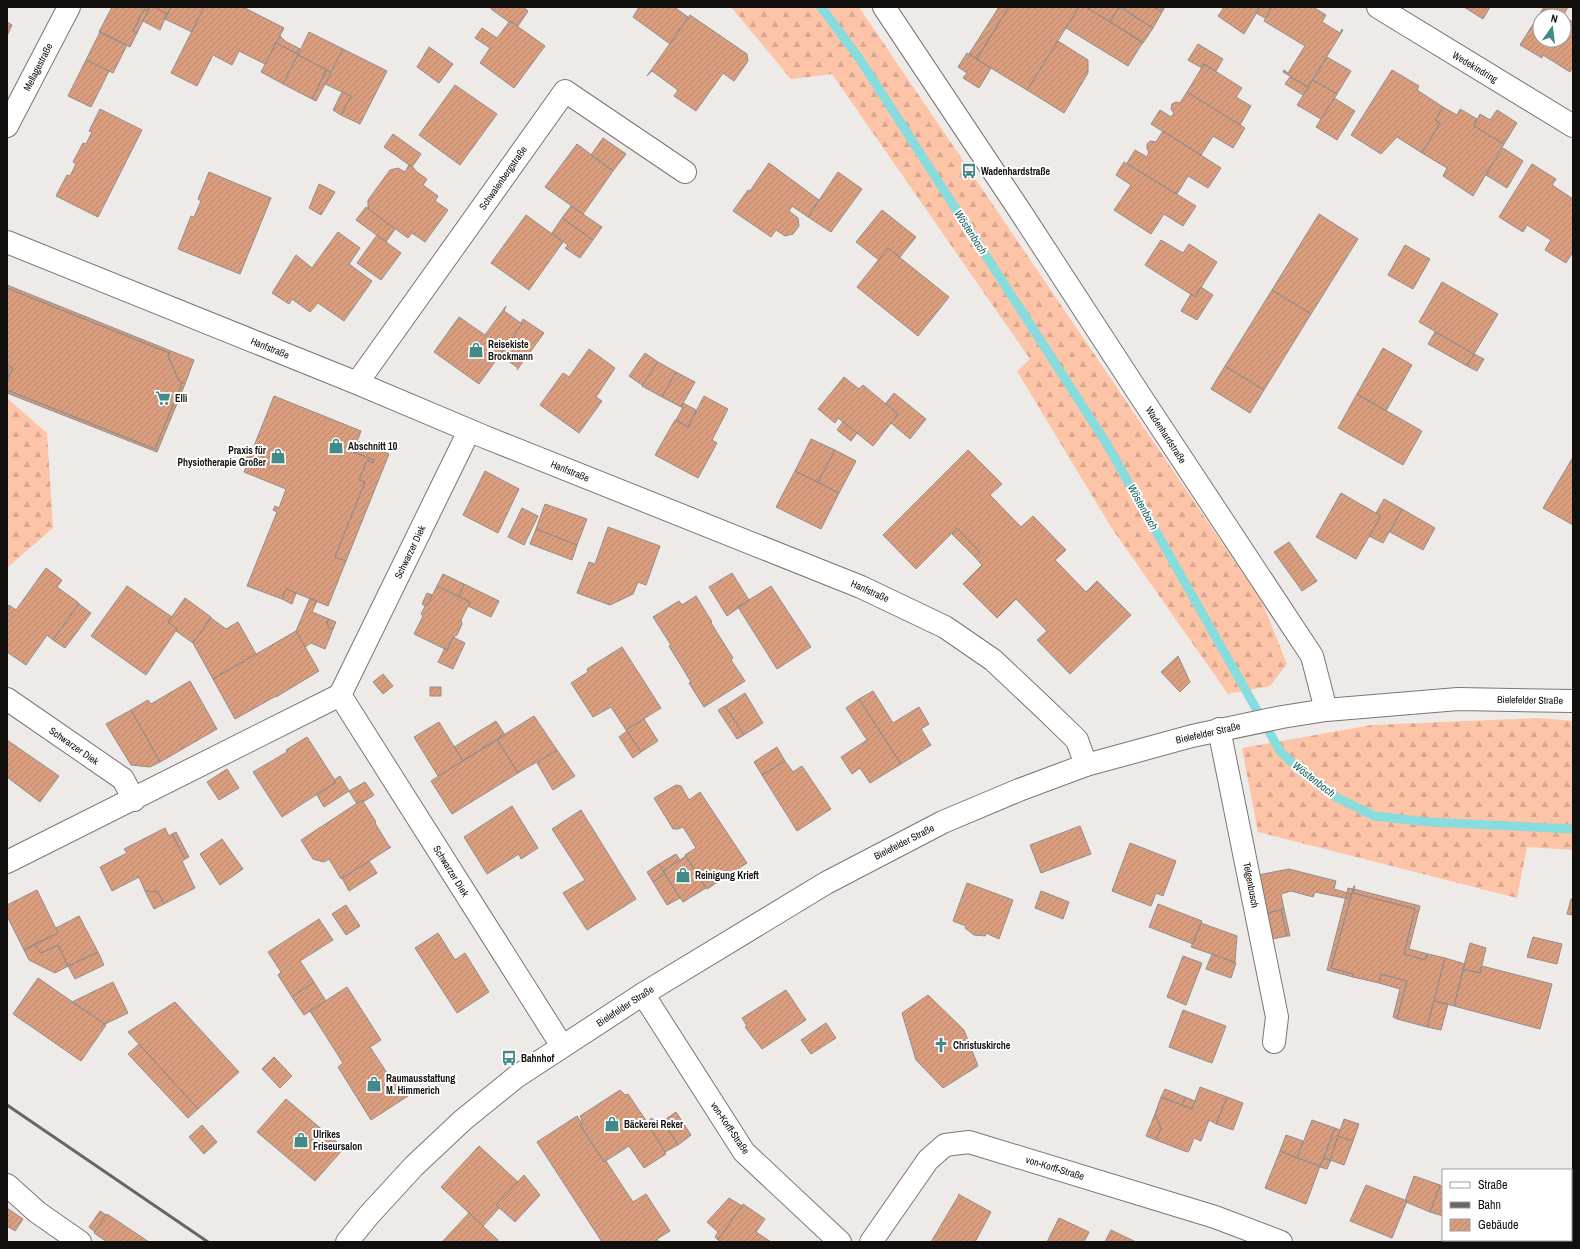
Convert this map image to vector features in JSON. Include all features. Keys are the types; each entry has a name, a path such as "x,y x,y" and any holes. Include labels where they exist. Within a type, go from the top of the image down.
{"street":[{"name":"Mellagestraße","path":"7,126 68,7"},
{"name":"Wadenhardstraße","path":"884,7 1020,211 1312,656 1326,710"},
{"name":"Wedekindring","path":"1378,7 1573,126"},
{"name":"Schwalenbergstraße","path":"357,383 565,91 684,172"},
{"name":"Hanfstraße","path":"7,242 357,383 469,431 861,587 946,627 993,660 1045,708 1077,740 1086,765"},
{"name":"Schwarzer Diek","path":"469,431 340,695 562,1046"},
{"path":"7,862 134,800 340,695"},
{"name":"Schwarzer Diek","path":"7,699 123,779 134,800"},
{"name":"Bielefelder Straße","path":"347,1242 369,1215 414,1166 463,1120 516,1077 643,994 826,883 944,822 1019,790 1086,765 1219,729 1326,710 1458,699 1573,701"},
{"name":"Telgenbusch","path":"1219,729 1277,1017 1274,1042"},
{"name":"von-Korff-Straße","path":"643,994 744,1152 840,1242"},
{"name":"von-Korff-Straße","path":"871,1242 928,1160 944,1146 969,1142 1215,1217 1281,1242"},
{"path":"7,1185 37,1212 80,1242"}],"green space":[{"path":"731,7 859,7 1262,602 1287,664 1270,686 1228,694 1111,527 1017,371 1030,359 832,74 791,79"},
{"path":"7,398 47,433 53,528 7,568"},
{"path":"1540,718 1573,721 1573,850 1527,847 1517,898 1258,832 1242,748 1372,725"}],"building":[{"path":"112,7 150,7 148,11 144,9 133,31 137,33 130,47 99,32"},
{"path":"150,7 154,7 167,14 160,30 143,21"},
{"path":"154,7 171,7 165,19 164,19 167,14"},
{"path":"171,7 204,7 192,32 165,19"},
{"path":"204,7 243,7 284,28 265,64 239,51 232,65 213,55 197,86 171,73"},
{"path":"492,7 523,7 528,11 518,26 510,21 509,22 491,9"},
{"path":"639,7 674,7 688,17 670,44 633,17"},
{"path":"999,7 1009,7 977,59 969,54"},
{"path":"1009,7 1079,7 1027,90 976,59"},
{"path":"1079,7 1086,7 1143,42 1128,66 1066,28"},
{"path":"1086,7 1119,7 1110,22"},
{"path":"1119,7 1153,28 1143,43 1110,22"},
{"path":"1121,7 1154,7 1162,12 1153,28"},
{"path":"1154,7 1165,7 1162,12"},
{"path":"1222,7 1260,7 1244,34 1218,16 1223,9"},
{"path":"1260,7 1272,7 1265,18 1256,13"},
{"path":"1272,7 1313,7 1326,15 1322,22 1340,33 1342,29 1343,30 1308,87 1283,72 1284,70 1288,73 1305,46 1264,21"},
{"path":"1464,7 1490,7 1483,19"},
{"path":"1544,7 1568,7 1567,8"},
{"path":"144,9 148,11 137,33 133,31"},
{"path":"690,15 747,54 748,61 734,81 723,73 696,111 674,96 678,90 652,71 647,76"},
{"path":"510,21 545,46 514,88 480,63 490,48 475,38 482,28 497,38"},
{"path":"7,22 12,25 7,36"},
{"path":"1573,22 1573,67 1570,72 1543,55 1542,58 1520,45 1532,26 1532,48 1572,48"},
{"path":"100,32 127,45 113,73 86,60"},
{"path":"309,32 343,49 331,72 298,55"},
{"path":"280,36 285,41 300,49 298,54 276,43"},
{"path":"1058,41 1088,60 1088,73 1064,113 1027,90"},
{"path":"276,43 298,54 283,84 261,72"},
{"path":"1198,44 1223,59 1216,71 1204,64 1202,68 1188,60"},
{"path":"429,47 453,64 439,83 417,67"},
{"path":"343,49 387,71 360,124 341,115 351,96 325,84"},
{"path":"967,53 991,68 979,88 963,78 967,73 958,67"},
{"path":"298,55 327,70 312,99 283,84"},
{"path":"1327,57 1351,71 1337,94 1313,80"},
{"path":"86,60 109,71 91,107 68,96"},
{"path":"1204,64 1242,88 1236,97 1251,106 1240,125 1187,92"},
{"path":"326,70 331,73 316,101 312,99"},
{"path":"1392,70 1419,86 1417,90 1443,107 1435,120 1440,123 1422,153 1397,137 1381,154 1351,135"},
{"path":"1290,77 1308,87 1303,95 1285,84"},
{"path":"1313,80 1337,94 1321,119 1297,105"},
{"path":"455,85 497,114 460,165 419,135"},
{"path":"342,92 351,96 341,115 333,110"},
{"path":"1187,92 1245,128 1233,148 1213,136 1201,155 1151,124 1160,110 1171,117 1174,113 1171,109 1172,104 1176,102 1180,103"},
{"path":"1334,98 1355,111 1337,140 1316,127"},
{"path":"1443,107 1457,115 1460,109 1477,119 1474,126 1504,144 1473,196 1443,176 1447,168 1422,153 1440,123 1435,120"},
{"path":"100,109 142,130 98,217 56,196 67,175 70,176 76,164 73,162 83,143 86,144 92,132 89,131"},
{"path":"1497,110 1517,123 1504,144 1474,126 1480,114 1490,120"},
{"path":"1163,131 1221,168 1208,188 1188,176 1176,194 1127,163 1135,150 1147,157 1149,152 1147,149 1147,144 1150,141 1156,142"},
{"path":"393,134 421,154 412,167 384,147"},
{"path":"603,138 626,154 613,171 591,155"},
{"path":"577,144 613,171 583,214 545,187"},
{"path":"1503,148 1523,161 1507,188 1486,175"},
{"path":"1124,162 1196,206 1183,226 1164,214 1151,234 1114,210 1131,185 1116,175"},
{"path":"769,163 819,200 808,217 792,206 789,211 798,218 799,226 793,234 785,236 776,230 771,237 733,211 748,190 750,191"},
{"path":"1532,164 1556,179 1552,185 1573,199 1573,252 1566,263 1545,250 1551,240 1527,225 1523,232 1499,217"},
{"path":"409,165 427,179 423,185 438,196 435,201 448,210 425,242 412,233 408,238 368,209 368,200 390,170 398,168 405,172"},
{"path":"209,172 271,198 240,274 178,249 191,216 194,217 201,201 198,199"},
{"path":"838,172 862,189 831,232 808,217"},
{"path":"319,184 335,192 321,215 309,208"},
{"path":"571,206 602,227 593,240 562,218"},
{"path":"366,207 395,229 386,242 356,220"},
{"path":"882,210 916,237 900,257 888,248 879,260 856,242"},
{"path":"1319,214 1358,239 1311,314 1272,290"},
{"path":"526,215 563,242 529,290 491,263"},
{"path":"562,218 593,240 580,258 565,248 568,245 552,233"},
{"path":"338,232 360,248 349,264 372,281 344,321 318,303 310,312 292,299 289,304 272,293 296,255 312,268"},
{"path":"377,235 401,253 381,280 357,263"},
{"path":"1161,240 1183,253 1189,244 1217,262 1195,297 1145,265"},
{"path":"1405,245 1430,259 1413,289 1388,275"},
{"path":"888,248 949,297 918,336 857,287"},
{"path":"1442,282 1498,314 1474,354 1419,322"},
{"path":"7,285 171,351 169,353 7,288"},
{"path":"1201,287 1213,295 1197,320 1181,311 1191,294 1195,297"},
{"path":"7,288 169,353 168,356 179,381 182,383 155,449 7,390 7,381 13,368 7,365"},
{"path":"1272,290 1311,314 1264,390 1225,366"},
{"path":"506,306 504,311 522,324 479,384 434,352 459,317 485,335"},
{"path":"523,319 544,333 517,370 518,368 500,355 522,324"},
{"path":"1435,332 1474,354 1467,366 1428,344"},
{"path":"1383,348 1412,365 1386,411 1357,394"},
{"path":"589,349 615,368 596,397 602,401 579,433 540,405 563,373 569,377"},
{"path":"171,351 194,360 185,384 179,381 168,356"},
{"path":"645,353 658,362 642,385 629,376"},
{"path":"1474,354 1484,359 1477,371 1467,366"},
{"path":"658,362 676,372 662,397 642,386"},
{"path":"7,365 13,368 7,381 9,369 7,369"},
{"path":"1225,366 1264,390 1250,413 1211,389"},
{"path":"676,372 695,382 681,407 662,397"},
{"path":"844,377 859,389 863,385 898,414 873,446 838,418 835,423 818,409"},
{"path":"182,383 185,384 157,452 7,393 7,390 155,449"},
{"path":"894,393 926,419 910,439 891,423 898,414 886,403"},
{"path":"1357,394 1422,431 1403,465 1338,428"},
{"path":"274,396 361,431 353,452 374,460 373,463 367,460 359,480 365,482 335,557 346,561 328,606 286,589 282,599 247,586 277,512 273,510 275,506 279,508 286,489 244,472 249,461 246,459 248,455 250,456"},
{"path":"704,396 728,409 712,440 717,443 698,478 655,455 675,420 688,427"},
{"path":"683,403 696,410 688,427 676,420 683,407 681,407"},
{"path":"843,422 857,433 851,441 837,430"},
{"path":"811,439 835,450 818,482 795,471"},
{"path":"357,441 389,454 346,561 335,557 365,482 359,480 367,460 373,463 374,460 353,452"},
{"path":"835,450 856,461 839,493 818,482"},
{"path":"968,450 1002,484 990,495 1021,527 1033,516 1066,550 1055,560 1086,592 1097,581 1131,615 1070,674 1037,640 1047,631 1016,599 997,618 963,584 982,565 975,557 980,552 957,528 916,569 883,535"},
{"path":"1573,457 1573,525 1543,508"},
{"path":"485,471 519,489 498,533 463,515"},
{"path":"795,471 839,493 821,529 776,507"},
{"path":"1341,493 1381,516 1356,559 1316,537"},
{"path":"1384,499 1402,509 1383,543 1369,536 1381,516 1376,513"},
{"path":"545,504 587,519 577,545 536,529"},
{"path":"522,508 538,516 524,545 508,537"},
{"path":"1402,509 1435,528 1423,550 1390,532"},
{"path":"608,527 660,546 646,585 638,582 633,594 610,605 577,593 589,562 595,564"},
{"path":"957,528 980,552 975,557 952,534"},
{"path":"536,529 577,545 572,560 530,544"},
{"path":"1289,542 1317,581 1302,591 1274,552"},
{"path":"46,568 62,580 57,587 79,603 53,640 47,635 26,665 7,652 7,609 9,605 16,610"},
{"path":"732,573 749,600 727,616 709,587"},
{"path":"443,574 464,584 459,596 437,586"},
{"path":"464,584 499,601 491,617 468,606 470,602 459,596"},
{"path":"127,586 172,617 168,622 177,629 146,675 91,636"},
{"path":"437,586 470,602 461,620 462,624 457,635 453,637 447,650 414,634 423,616 421,614"},
{"path":"771,586 811,647 777,669 738,607"},
{"path":"286,589 296,593 292,604 282,599"},
{"path":"427,593 432,595 428,604 425,606 422,604"},
{"path":"696,596 733,658 731,660 745,681 704,707 669,646 671,645 653,617 679,601 682,605"},
{"path":"185,598 211,617 193,643 176,631 177,629 168,622"},
{"path":"310,598 317,601 312,612 329,619 327,623 329,628 333,629 325,649 311,643 305,647 296,631"},
{"path":"79,604 91,613 65,648 53,640"},
{"path":"211,618 226,629 238,622 256,654 213,679 193,643"},
{"path":"329,619 336,622 333,629 329,628 327,623"},
{"path":"296,631 319,671 276,697 235,719 213,679"},
{"path":"453,637 465,643 453,669 438,662 445,648 447,650"},
{"path":"622,647 661,708 626,730 611,707 593,717 571,683 588,672 587,669"},
{"path":"1178,656 1190,682 1180,692 1161,672"},
{"path":"383,674 393,686 383,694 373,682"},
{"path":"190,681 217,729 160,762 131,710 148,700 151,704"},
{"path":"430,687 441,687 441,696 430,696"},
{"path":"873,691 893,723 919,707 929,724 921,729 931,745 901,764 859,699"},
{"path":"745,693 763,723 744,735 725,706"},
{"path":"859,699 901,764 870,783 860,768 852,774 841,757 867,740 846,708"},
{"path":"725,706 744,735 737,739 718,710"},
{"path":"131,710 160,762 150,767 131,765 106,724"},
{"path":"534,716 557,750 518,773 497,739"},
{"path":"644,719 658,741 641,752 626,730"},
{"path":"496,721 505,735 463,761 454,747"},
{"path":"439,722 463,761 438,776 414,737"},
{"path":"627,731 641,752 633,758 619,737"},
{"path":"307,737 336,782 282,817 253,772 287,752 286,750"},
{"path":"497,739 518,773 452,814 431,781"},
{"path":"7,740 59,776 40,802 7,777"},
{"path":"777,747 785,761 762,775 754,762"},
{"path":"557,750 575,776 553,790 537,763"},
{"path":"785,761 793,772 802,766 831,809 797,831 762,775"},
{"path":"227,769 239,788 219,800 207,782"},
{"path":"340,776 349,791 324,807 317,795 336,782 334,780"},
{"path":"365,782 374,795 357,804 349,791"},
{"path":"676,785 681,786 689,800 700,792 747,863 707,889 685,855 696,848 683,827 673,829 654,798"},
{"path":"362,800 391,847 341,879 329,859 324,862 313,859 301,840"},
{"path":"512,806 538,848 521,859 519,854 487,874 464,837"},
{"path":"581,810 636,899 587,930 563,893 585,880 552,829"},
{"path":"1080,826 1091,854 1041,873 1030,845"},
{"path":"165,828 169,836 172,834 185,859 182,861 195,888 164,904 158,892 145,891 139,877 112,891 100,867 127,853 124,849"},
{"path":"176,832 189,857 185,859 172,834"},
{"path":"222,839 243,869 220,885 200,854"},
{"path":"1130,843 1176,861 1163,896 1156,893 1151,906 1112,891"},
{"path":"676,854 680,860 663,871 659,864"},
{"path":"686,856 706,888 683,902 663,871"},
{"path":"369,861 377,873 349,891 342,878"},
{"path":"659,864 665,874 653,882 647,872"},
{"path":"1289,869 1336,881 1334,889 1351,894 1349,899 1315,892 1313,897 1291,891 1281,894 1284,909 1267,913 1258,875"},
{"path":"665,874 680,898 667,905 653,882"},
{"path":"967,883 1013,900 999,939 986,933 985,936 974,935 965,928 966,926 953,921"},
{"path":"1354,886 1353,893 1415,909 1404,954 1425,960 1428,954 1445,958 1427,1027 1397,1019 1407,981 1381,974 1379,983 1353,977 1353,974 1331,968"},
{"path":"1348,888 1353,889 1331,968 1353,974 1353,977 1327,970"},
{"path":"1354,889 1420,906 1409,949 1428,954 1425,960 1404,954 1415,909 1353,893"},
{"path":"37,890 58,933 24,950 7,916 7,905"},
{"path":"145,891 158,892 164,904 154,909"},
{"path":"1041,891 1069,902 1063,919 1035,908"},
{"path":"1571,899 1573,899 1573,915 1567,914"},
{"path":"1158,904 1202,921 1193,944 1149,927"},
{"path":"346,905 360,926 346,935 332,914"},
{"path":"1284,909 1290,936 1287,936 1281,910"},
{"path":"1281,910 1287,936 1272,939 1267,913"},
{"path":"79,916 98,952 68,966 58,945 41,953 34,944 58,933 56,928"},
{"path":"319,919 333,940 300,961 314,982 292,997 278,975 281,972 268,952"},
{"path":"1201,923 1237,936 1235,962 1191,947"},
{"path":"438,933 455,960 465,953 489,992 457,1013 415,948"},
{"path":"1533,937 1562,944 1557,964 1527,957"},
{"path":"1470,943 1486,948 1480,973 1463,969"},
{"path":"34,944 41,953 58,945 68,966 55,973 29,960 24,950"},
{"path":"98,952 104,965 75,979 68,966"},
{"path":"1212,954 1236,963 1231,978 1206,969"},
{"path":"1183,956 1202,963 1186,1005 1167,997"},
{"path":"1445,958 1465,964 1454,1006 1434,1001"},
{"path":"1482,966 1552,984 1540,1029 1454,1006 1463,969 1480,973"},
{"path":"1381,974 1407,981 1397,1019 1393,1017 1400,989 1379,983"},
{"path":"38,978 106,1025 81,1061 13,1014"},
{"path":"113,982 128,1013 105,1024 72,1002"},
{"path":"314,982 326,1001 304,1015 292,997"},
{"path":"347,987 381,1040 370,1047 393,1082 398,1080 408,1096 371,1120 338,1067 343,1063 310,1011"},
{"path":"786,990 806,1020 762,1049 745,1027 747,1026 742,1018"},
{"name":"Christuskirche","path":"928,995 964,1030 978,1066 943,1088 916,1060 902,1013"},
{"path":"1434,1001 1448,1004 1441,1030 1427,1027"},
{"path":"175,1002 239,1072 198,1109 128,1032"},
{"path":"1183,1010 1226,1026 1212,1063 1169,1047"},
{"path":"826,1023 836,1038 811,1054 801,1040"},
{"path":"139,1044 198,1109 188,1118 128,1054"},
{"path":"274,1057 292,1076 280,1088 262,1069"},
{"path":"1200,1087 1227,1097 1216,1124 1209,1120 1201,1141 1194,1138 1189,1151 1187,1152 1156,1140 1161,1128 1155,1114 1161,1097 1192,1109"},
{"path":"1165,1089 1185,1097 1182,1105 1161,1097"},
{"path":"620,1090 625,1095 628,1094 647,1122 652,1118 657,1125 651,1129 666,1154 644,1168 629,1146 604,1162 580,1125 583,1124 580,1116"},
{"path":"1185,1097 1195,1101 1192,1109 1182,1105"},
{"path":"1227,1097 1243,1103 1233,1130 1216,1124"},
{"name":"Ulrikes Friseursalon","path":"286,1099 344,1148 315,1181 257,1132"},
{"path":"676,1112 691,1135 678,1145 663,1121"},
{"path":"1155,1114 1161,1128 1156,1140 1146,1136"},
{"path":"577,1116 582,1124 580,1125 604,1162 606,1161 633,1202 646,1194 670,1231 657,1239 659,1242 602,1242 537,1142"},
{"path":"1344,1119 1359,1124 1353,1141 1338,1136"},
{"path":"1312,1120 1335,1128 1320,1166 1297,1158"},
{"path":"663,1121 678,1145 665,1152 651,1129"},
{"path":"202,1125 217,1142 204,1154 189,1137"},
{"path":"1335,1128 1340,1130 1330,1160 1324,1158"},
{"path":"1286,1135 1303,1141 1297,1158 1280,1151"},
{"path":"1338,1136 1353,1141 1344,1165 1330,1160"},
{"path":"479,1146 518,1182 496,1205 499,1208 483,1226 441,1187"},
{"path":"1280,1151 1320,1166 1306,1204 1265,1188"},
{"path":"1324,1158 1331,1160 1327,1169 1320,1167"},
{"path":"524,1175 540,1195 515,1222 496,1205"},
{"path":"1414,1176 1440,1185 1430,1212 1405,1201"},
{"path":"1366,1185 1407,1201 1392,1238 1350,1221"},
{"path":"1440,1185 1442,1186 1442,1216 1430,1212"},
{"path":"958,1194 991,1212 975,1242 931,1242 959,1195"},
{"path":"729,1198 742,1206 718,1240 715,1237 718,1232 707,1222"},
{"path":"743,1204 765,1219 756,1232 771,1242 722,1242 718,1240"},
{"path":"7,1208 23,1219 15,1231 7,1226"},
{"path":"100,1211 106,1215 95,1232 89,1227"},
{"path":"469,1213 498,1240 496,1242 442,1242"},
{"path":"107,1214 149,1242 107,1242 94,1233"},
{"path":"1059,1218 1089,1232 1084,1242 1047,1242"},
{"path":"1111,1230 1136,1242 1105,1242"},
{"path":"1446,1241 1498,1241 1498,1242"}],"waterway":[{"name":"Wöstenbach","path":"821,7 859,58 1105,441 1280,751 1303,773 1334,796 1374,816 1429,822 1573,829"}],"railway":[{"path":"7,1105 208,1242"}],"place":[{"name":"Wadenhardstraße","path":"969,171"},
{"name":"Reisekiste Brockmann","path":"476,350"},
{"name":"Elli","path":"163,398"},
{"name":"Abschnitt 10","path":"336,446"},
{"name":"Praxis für Physiotherapie Großer","path":"278,456"},
{"name":"Reinigung Krieft","path":"683,875"},
{"name":"Christuskirche","path":"941,1045"},
{"name":"Bahnhof","path":"509,1058"},
{"name":"Raumausstattung M. Himmerich","path":"374,1084"},
{"name":"Bäckerei Reker","path":"612,1124"},
{"name":"Ulrikes Friseursalon","path":"301,1140"}]}
